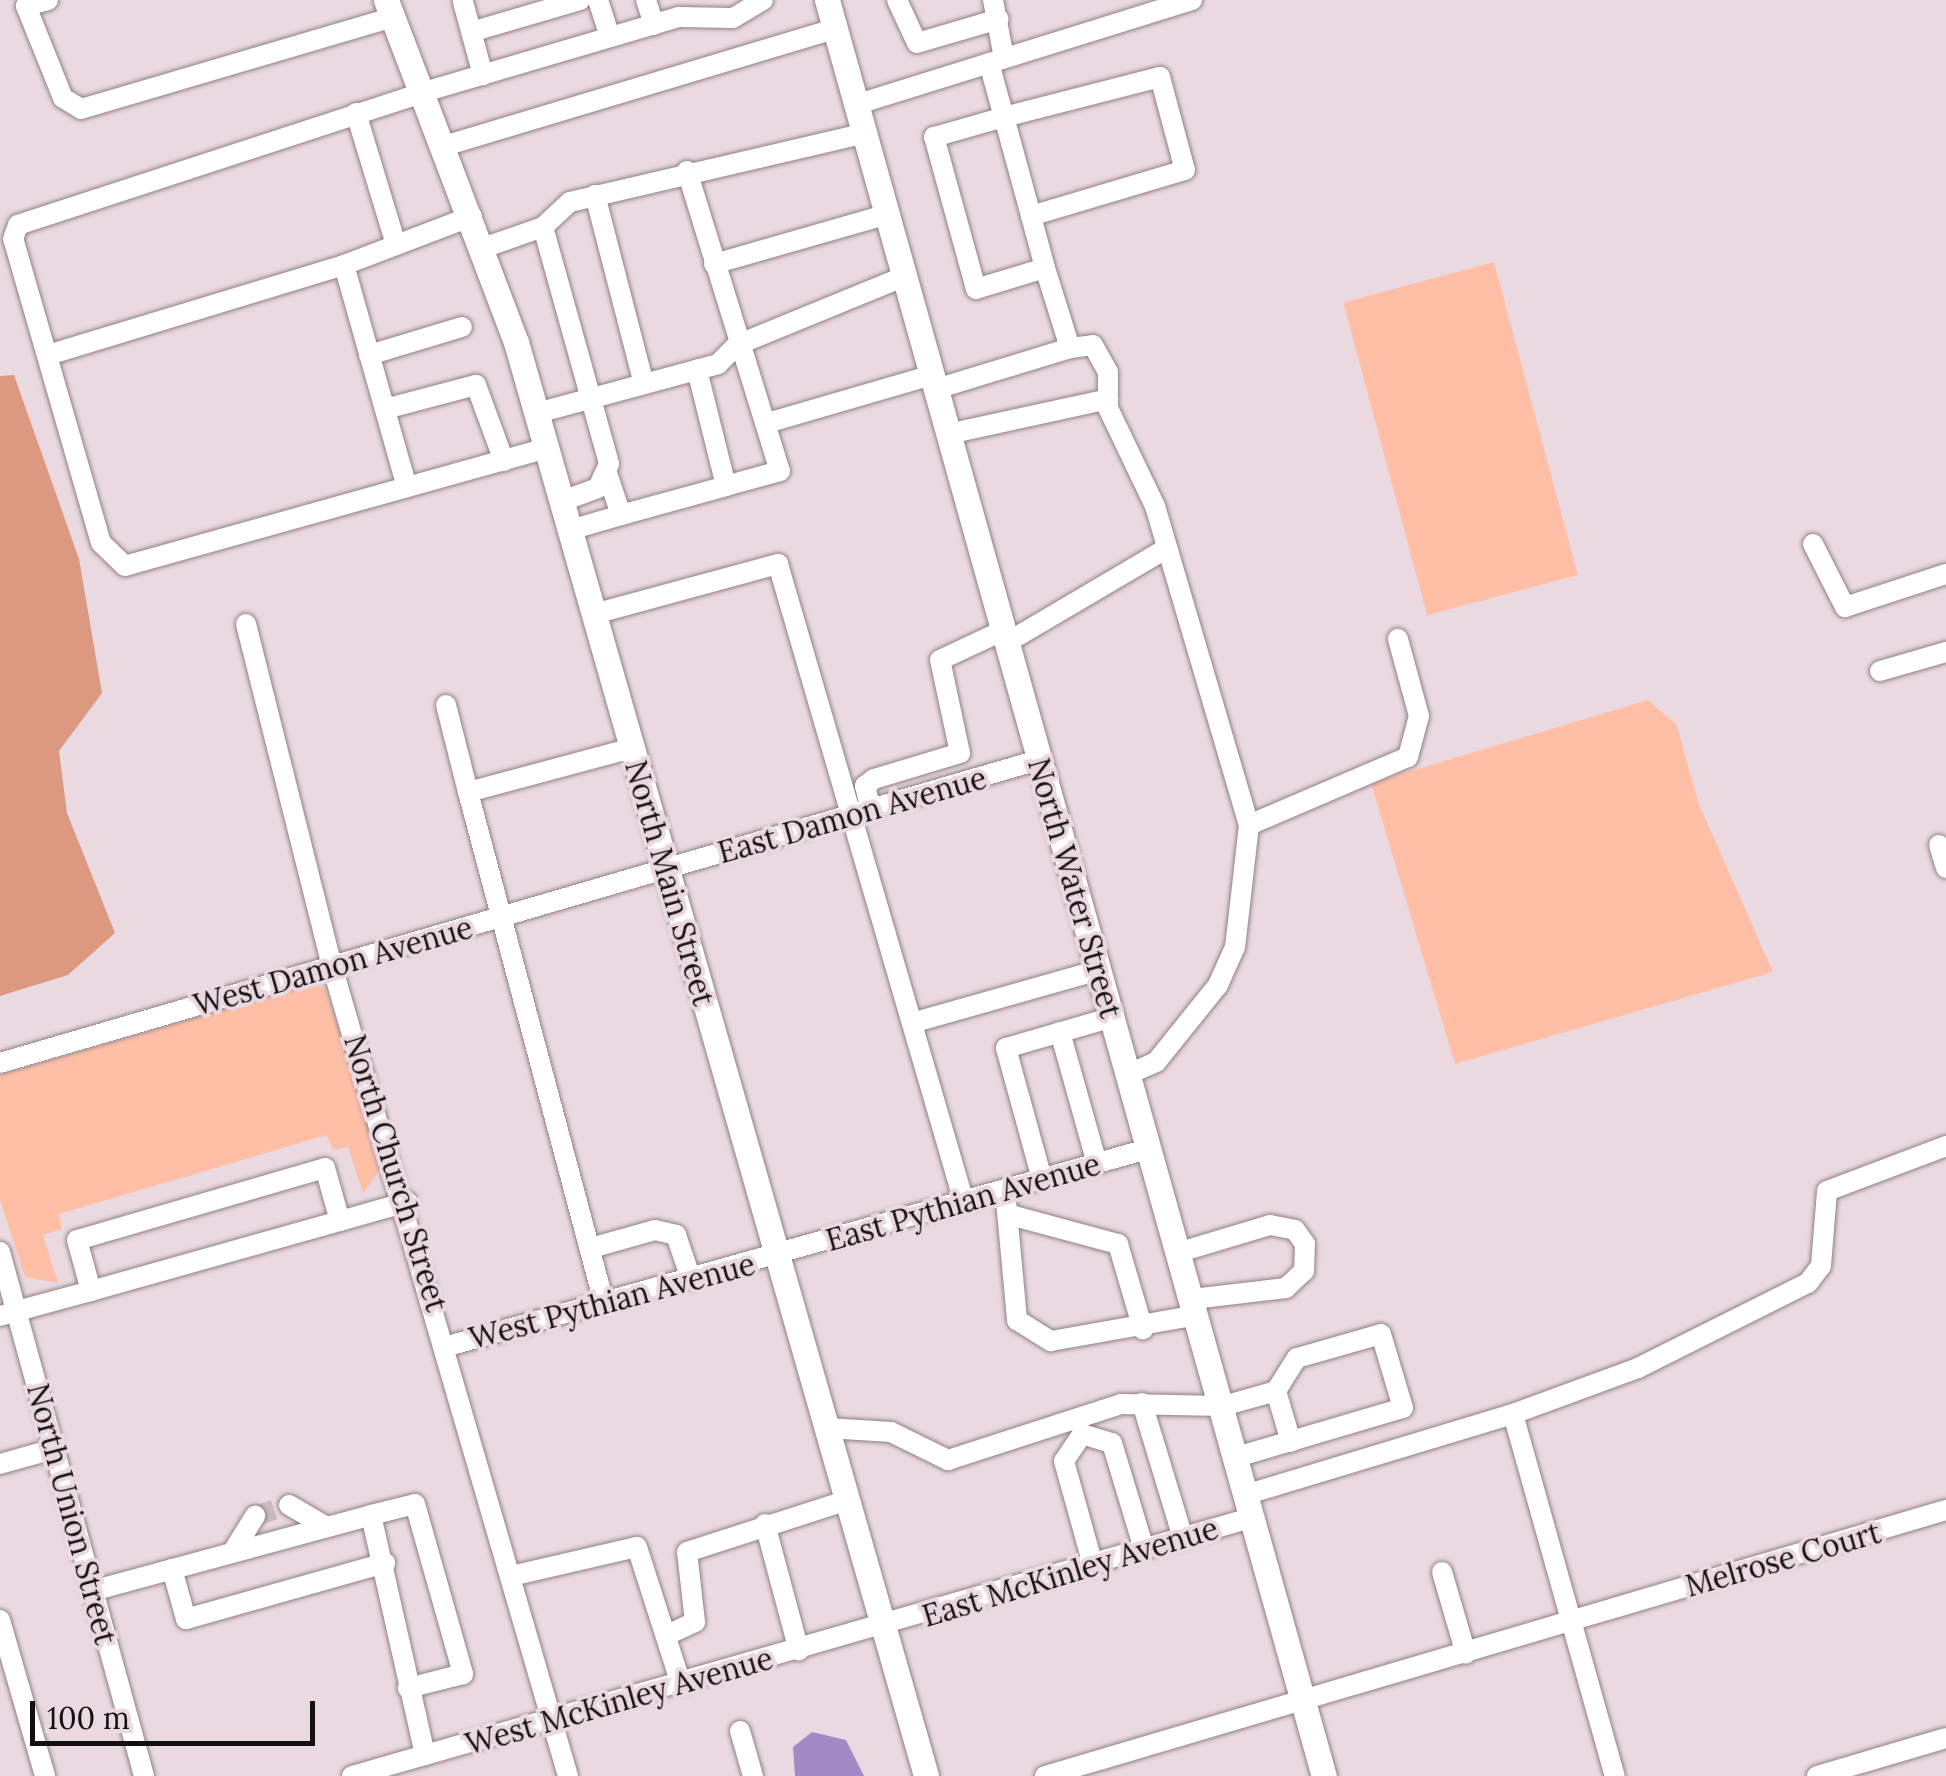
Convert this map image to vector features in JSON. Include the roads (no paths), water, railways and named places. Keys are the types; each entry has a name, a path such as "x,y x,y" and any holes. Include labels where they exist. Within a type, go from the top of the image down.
{"main road":[{"name":"North Water Street","path":"827,0 1038,760 1238,1457 1324,1776"},
{"name":"North Main Street","path":"389,9 472,216 537,413 926,1776"}],"street":[{"path":"48,0 25,3 62,98 81,110 389,9"},
{"path":"471,32 580,0"},
{"path":"598,0 610,36"},
{"path":"646,0 654,24"},
{"path":"547,448 125,566 102,543 13,239 18,225 424,92 654,24 733,18 764,0"},
{"path":"897,0 917,43 996,10 996,61 1004,117 1070,348"},
{"path":"858,104 1192,0"},
{"path":"463,1 484,75"},
{"path":"444,146 835,29"},
{"path":"1031,216 1185,170 1160,77 934,137 976,289 1045,268"},
{"path":"356,114 396,246"},
{"path":"483,248 543,227 552,212 595,195 686,171 866,133"},
{"path":"570,530 780,471 737,345 686,171"},
{"path":"595,195 644,384"},
{"path":"714,264 888,214"},
{"path":"48,355 344,265 472,216"},
{"path":"543,227 594,398 608,476 621,515"},
{"path":"344,265 407,488"},
{"path":"537,413 697,370 737,345 905,276"},
{"path":"369,355 462,327"},
{"path":"766,422 1093,345 1108,372 1108,399 1167,548 1249,825 1236,948 1218,986 1156,1062 1129,1074"},
{"path":"697,370 726,486"},
{"path":"385,409 466,386 482,390 504,460"},
{"path":"948,434 1108,399"},
{"path":"562,501 608,476"},
{"path":"1813,544 1845,607 1946,574"},
{"path":"861,813 866,786 874,780 960,753 940,660 1004,637 1167,548"},
{"path":"594,614 778,564 861,813 912,1023 964,1202"},
{"name":"North Church Street","path":"246,624 332,966 407,1202 568,1776"},
{"path":"1249,825 1408,757 1420,716 1398,639"},
{"path":"1880,672 1946,652"},
{"path":"446,706 496,919 604,1303"},
{"path":"468,792 632,748"},
{"name":"East Damon Avenue","path":"667,870 1038,760"},
{"path":"1938,845 1946,868"},
{"name":"West Damon Avenue","path":"0,1063 667,870"},
{"path":"912,1023 1099,970"},
{"path":"1042,1180 1006,1048 1112,1017"},
{"path":"1060,1032 1097,1164"},
{"name":"East McKinley Avenue","path":"886,1626 1183,1538 1251,1505 1638,1368 1808,1283 1822,1266 1827,1190 1946,1146"},
{"name":"East Pythian Avenue","path":"776,1256 1151,1148"},
{"path":"91,1291 76,1240 325,1168 340,1221"},
{"path":"1005,1190 1014,1216 1006,1274 1017,1320 1051,1342 1142,1329 1195,1307 1286,1288 1304,1271 1305,1244 1294,1230 1270,1225 1180,1252"},
{"path":"8,1314 407,1202"},
{"path":"1014,1216 1118,1244 1142,1329"},
{"path":"591,1248 654,1230 676,1234 690,1280"},
{"name":"North Union Street","path":"0,1252 8,1314 53,1449 144,1776"},
{"name":"West Pythian Avenue","path":"448,1346 776,1256"},
{"path":"827,1428 891,1432 948,1460 1079,1425 1142,1403 1223,1406 1276,1391 1297,1358 1381,1334 1403,1408 1238,1457"},
{"path":"1276,1391 1291,1442"},
{"path":"1142,1403 1183,1538"},
{"path":"1513,1414 1616,1776"},
{"path":"1079,1425 1112,1443 1144,1549"},
{"path":"1079,1425 1064,1461 1093,1565"},
{"path":"0,1464 53,1449"},
{"path":"667,1636 695,1622 687,1552 848,1500"},
{"path":"92,1592 415,1504 463,1674 408,1688"},
{"path":"288,1505 328,1527"},
{"name":"Melrose Court","path":"1305,1702 1946,1510"},
{"path":"371,1515 385,1563 425,1756"},
{"path":"232,1553 255,1516"},
{"path":"765,1524 800,1651"},
{"path":"512,1576 637,1546 681,1684"},
{"path":"172,1569 186,1619 385,1563"},
{"path":"1442,1572 1466,1654"},
{"path":"0,1620 45,1776"},
{"name":"West McKinley Avenue","path":"352,1776 886,1626"},
{"path":"1045,1776 1305,1702"},
{"path":"740,1732 753,1776"},
{"path":"1817,1776 1946,1738"}],"tunnel":[{"path":"255,1516 289,1505"}]}
